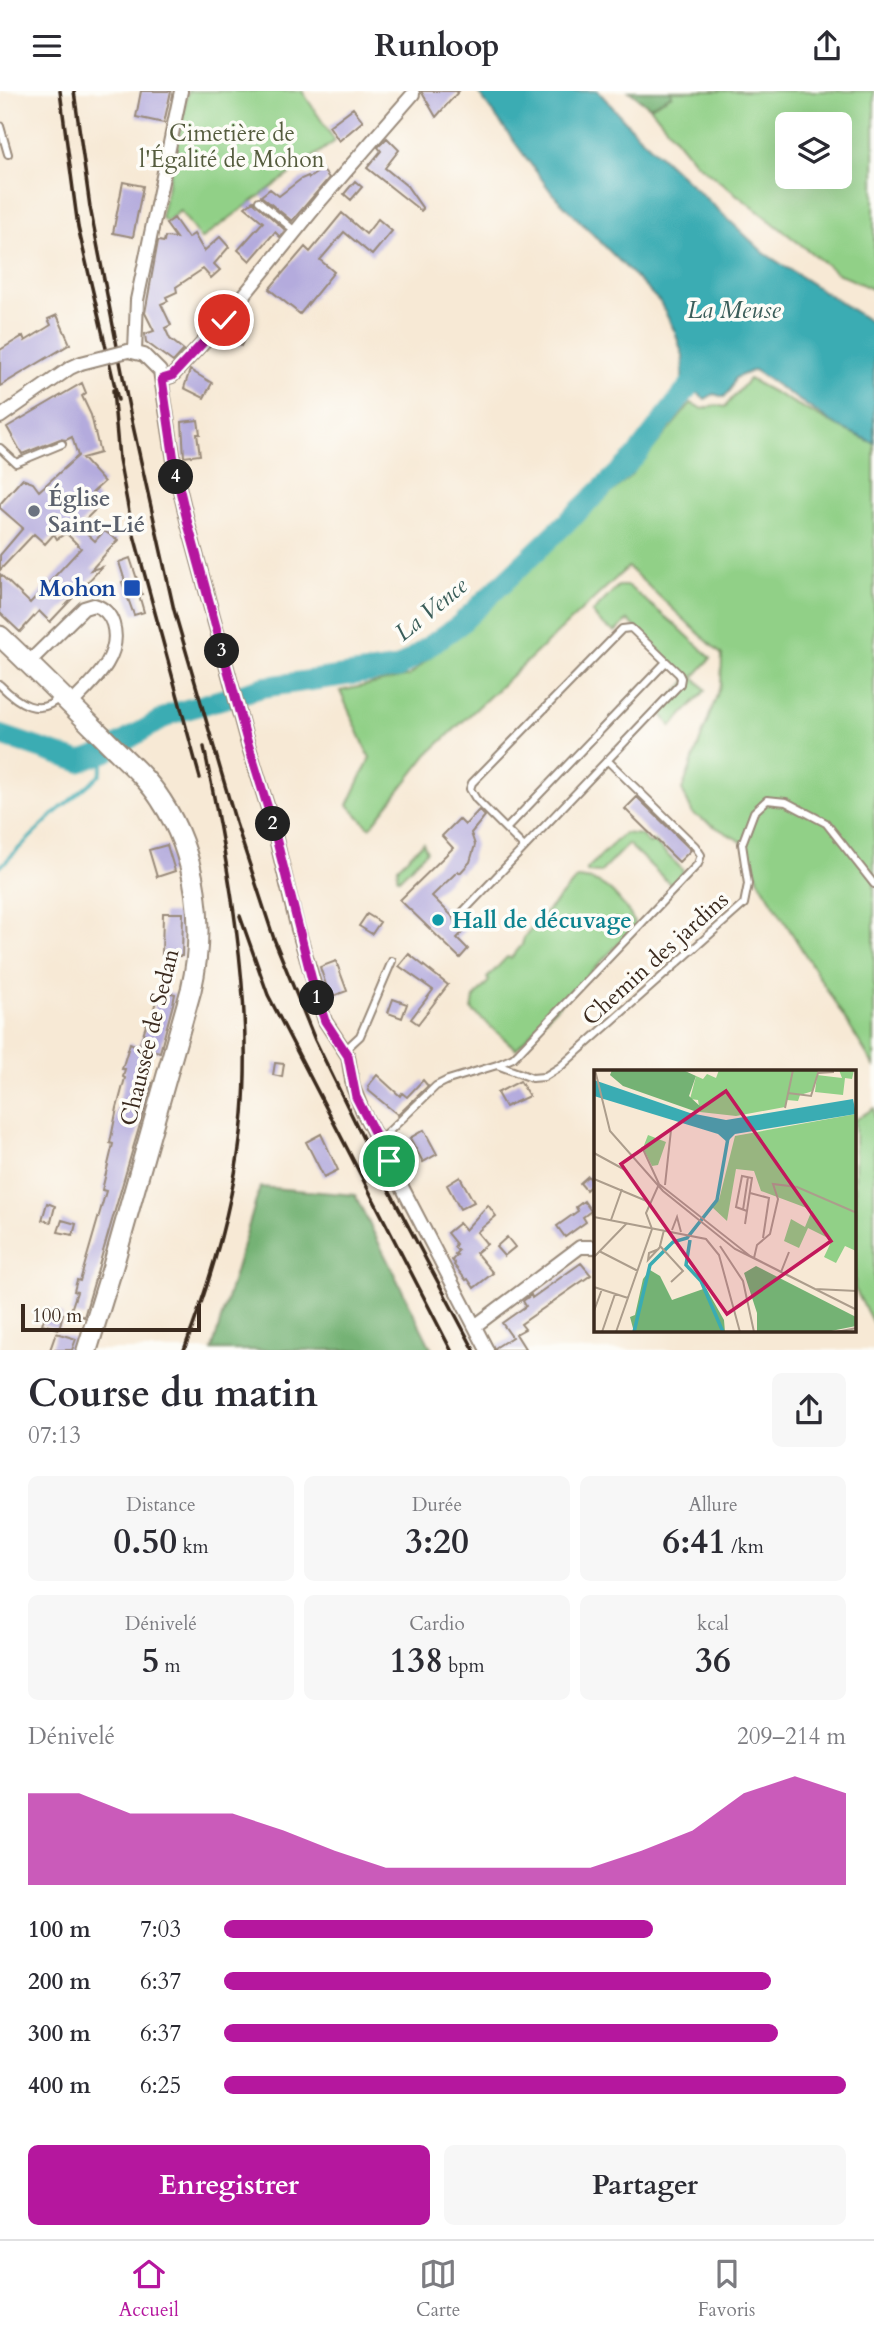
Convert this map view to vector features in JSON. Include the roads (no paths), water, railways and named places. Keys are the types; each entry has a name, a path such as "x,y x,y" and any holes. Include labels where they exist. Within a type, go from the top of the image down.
{"main road":[{"name":"Chaussée de Sedan","path":"0,636 154,790 177,829 190,867 194,891 198,956 191,990 87,1350"}],"street":[{"path":"132,351 137,300 181,91"},
{"path":"162,379 172,376 224,320 295,231 413,94"},
{"path":"2,411 81,363 132,351 152,362 160,371 176,474 325,1021 345,1050 351,1065 356,1097 487,1350"},
{"path":"28,663 83,608 94,605 105,610 114,631 112,654 105,666 65,700"},
{"path":"475,1326 580,1247 594,1247"}],"lane":[{"path":"0,126 8,154"},
{"path":"258,201 295,231"},
{"path":"0,448 16,463 62,444"},
{"path":"458,917 680,684 681,678 678,674 631,628 622,629 472,783 470,789 476,799 524,847"},
{"path":"506,829 666,662"},
{"path":"0,685 14,698 33,707 51,706 65,700"},
{"path":"379,1141 436,1086 513,1058 698,864 701,855 695,846 607,760"},
{"name":"Chemin des jardins","path":"498,1065 532,1078 544,1077 560,1067 744,904 748,884 742,844 754,812 767,800 786,802 826,823 874,884"},
{"path":"345,1050 360,1036 392,961"}],"water":[{"name":"La Meuse","path":"477,91 598,91 635,132 764,253 874,324 874,443 837,426 754,370 735,378 730,391 724,397 714,394 705,399 682,382 683,356 660,302 552,193"}],"waterway":[{"name":"La Vence","path":"0,735 80,762 106,752 171,714 264,687 398,668 459,625 635,457 706,364"},
{"path":"0,867 55,813 100,775 106,752"}],"railway":[{"path":"60,91 78,227 118,400"},
{"path":"74,91 90,207 129,408 174,610 236,823 274,939 315,1040 377,1167 474,1350"},
{"path":"113,390 119,459 132,528 200,778"},
{"path":"184,1350 214,1264 229,1204 240,1144 245,1069 245,1022 236,929 222,837 204,747"},
{"path":"240,916 268,995 451,1350"}],"place":[{"name":"Église Saint-Lié","path":"34,511"},
{"name":"Mohon","path":"132,588"},
{"name":"Hall de décuvage","path":"438,920"}],"park label":[{"name":"Cimetière de l'Égalité de Mohon","path":"232,146"}]}
